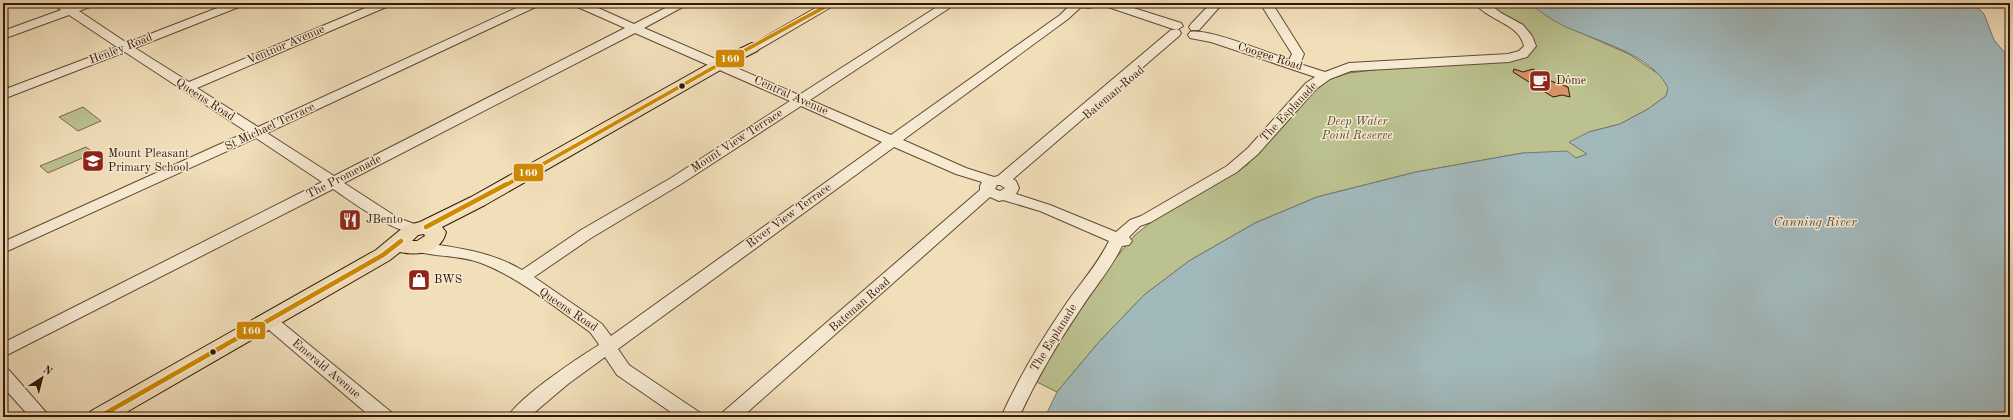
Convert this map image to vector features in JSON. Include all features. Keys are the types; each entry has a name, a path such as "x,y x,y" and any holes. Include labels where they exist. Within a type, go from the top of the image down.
{"main road":[{"path":"98,417 270,323 416,235 452,222 481,203 558,158 748,52 752,48"},
{"path":"112,417 232,344"}],"street":[{"name":"Queens Road","path":"58,3 186,88 441,251 451,250 486,259 522,278 604,335 616,363 623,370 688,413 704,417"},
{"path":"3,35 91,3"},
{"name":"Henley Road","path":"3,95 240,3"},
{"name":"Ventnor Avenue","path":"186,88 387,3"},
{"name":"St Michael Terrace","path":"3,248 536,3"},
{"name":"Central Avenue","path":"577,3 1121,240"},
{"name":"The Promenade","path":"3,351 684,3"},
{"path":"752,48 832,3"},
{"name":"Mount View Terrace","path":"522,278 586,234 676,181 951,3"},
{"name":"Coogee Road","path":"1086,3 1109,5 1294,64 1324,76"},
{"name":"River View Terrace","path":"517,417 552,387 590,358 610,346 1064,17 1086,3"},
{"name":"Bateman Road","path":"730,417 999,188 1019,174 1167,49 1211,3"},
{"name":"Bateman Road","path":"1185,30 1217,3"},
{"path":"1266,3 1298,54 1294,64"},
{"name":"The Esplanade","path":"1010,417 1022,390 1074,305 1106,263 1113,259 1121,240 1142,226 1146,219 1174,201 1232,169 1253,151 1311,86 1324,76 1349,67 1509,58 1523,54 1530,46 1528,39 1517,27 1498,16 1481,3"},
{"name":"Bateman Road","path":"742,417 751,405 806,362 988,202 999,188"},
{"name":"Emerald Avenue","path":"270,323 384,417"},
{"path":"3,376 41,417"}],"green space":[{"name":"Deep Water Point Reserve","path":"1486,3 1528,3 1563,25 1629,54 1663,77 1669,88 1666,96 1648,109 1620,124 1589,132 1571,143 1588,154 1576,158 1523,153 1416,172 1317,197 1255,223 1189,261 1144,295 1098,343 1057,392 1033,380 1100,277 1135,235 1165,211 1247,165 1310,95 1330,79 1349,73 1389,68 1503,61 1528,47 1521,32"},
{"path":"83,107 101,121 78,131 59,117"},
{"path":"86,147 94,153 48,173 40,166"}],"water":[{"name":"Canning River","path":"1528,3 1973,3 1984,14 1994,40 2010,59 2010,417 1045,417 1057,392 1098,343 1144,295 1189,261 1255,223 1317,197 1416,172 1523,153 1567,151 1576,158 1587,154 1569,142 1589,132 1620,124 1648,109 1666,96 1668,88 1660,76 1650,66 1636,57 1607,43 1559,24"}],"building":[{"name":"Dôme","path":"1514,69 1523,72 1533,69 1546,77 1542,78 1568,87 1570,97 1562,95 1553,97 1513,72"}],"transit line":[{"name":"160","path":"426,227 478,201 718,65 832,3"},
{"name":"160","path":"99,417 383,255 401,241"}],"place":[{"name":"Dôme","path":"1540,81"},
{"name":"Mount Pleasant Primary School","path":"93,161"},
{"name":"JBento","path":"350,220"},
{"name":"BWS","path":"419,280"}]}
